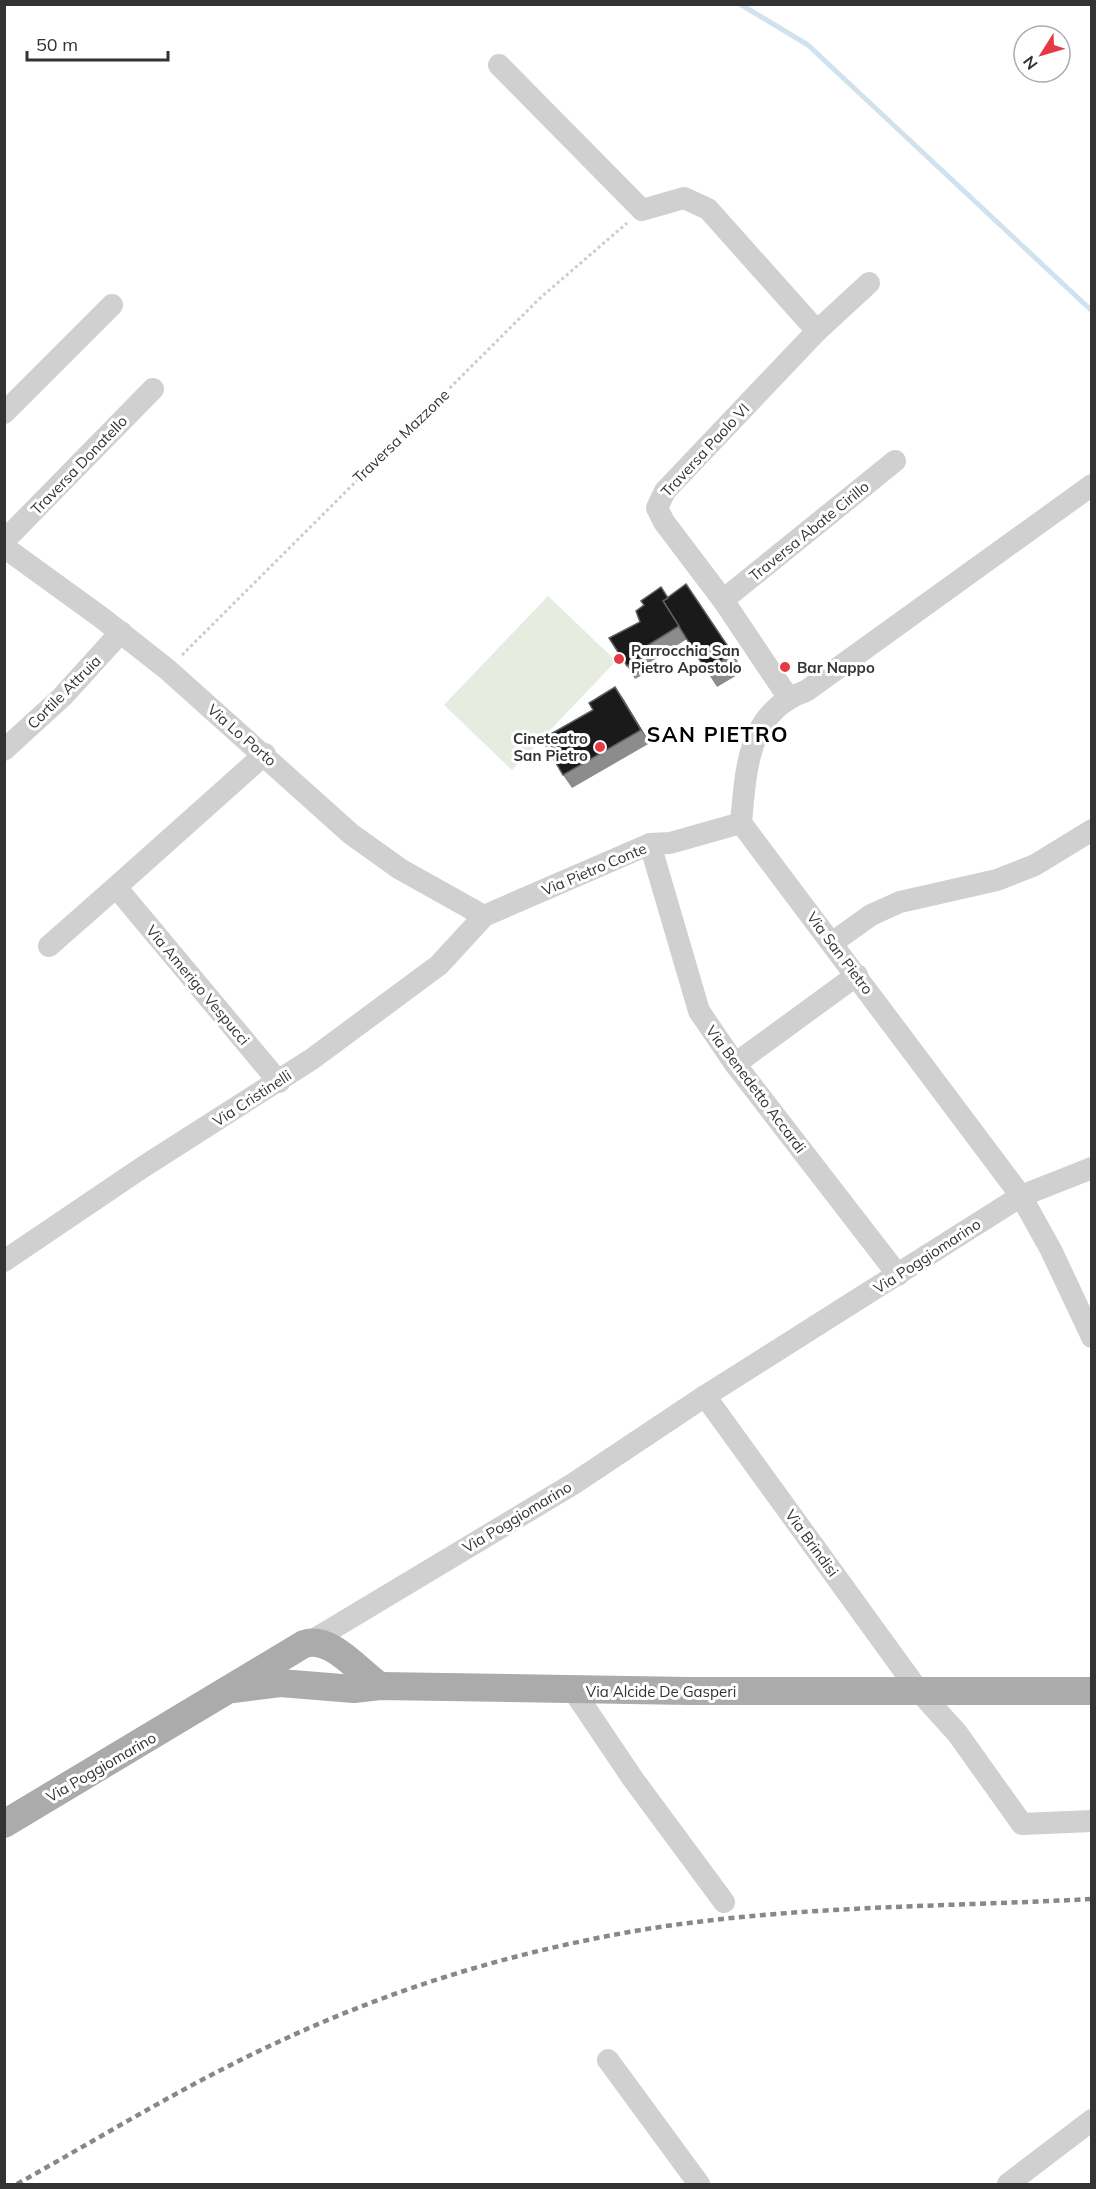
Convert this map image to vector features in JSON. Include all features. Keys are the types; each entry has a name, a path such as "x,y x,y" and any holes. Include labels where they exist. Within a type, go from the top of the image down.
{"main road":[{"path":"314,1647 340,1672 336,1677 311,1684 296,1679 289,1667 290,1656 314,1647"},
{"path":"314,1647 380,1686"},
{"name":"Via Poggiomarino","path":"4,1824 233,1689 314,1647"},
{"name":"Via Alcide De Gasperi","path":"233,1689 265,1684 311,1684 354,1689 380,1686 573,1690 1092,1691"}],"street":[{"path":"499,65 642,210 684,198 708,209 817,331"},
{"name":"Traversa Paolo VI","path":"788,697 723,600 664,522 657,508 660,498 817,331 869,283"},
{"path":"4,413 111,305"},
{"name":"Traversa Donatello","path":"6,550 153,389"},
{"name":"Traversa Abate Cirillo","path":"723,600 895,461"},
{"path":"741,823 745,785 754,740 771,711 788,697 806,691 1092,484"},
{"name":"Via Lo Porto","path":"6,550 121,632 168,670 265,754 351,834 400,868 484,916"},
{"name":"Cortile Attruia","path":"4,750 62,697 121,632"},
{"path":"49,946 265,754"},
{"name":"Via Pietro Conte","path":"484,916 650,844 670,843 741,823"},
{"name":"Via San Pietro","path":"741,823 1021,1196 1051,1250 1092,1337"},
{"path":"832,944 871,915 900,902 997,880 1035,865 1092,830"},
{"name":"Via Benedetto Accardi","path":"650,844 699,1011 735,1064 898,1275"},
{"name":"Via Amerigo Vespucci","path":"116,887 279,1082"},
{"name":"Via Cristinelli","path":"4,1261 143,1167 279,1082 439,965 484,916"},
{"path":"735,1064 857,975"},
{"name":"Via Poggiomarino","path":"314,1647 573,1484 705,1396 1021,1196 1092,1168"},
{"name":"Via Brindisi","path":"705,1396 918,1690 957,1733 1022,1824 1092,1821"},
{"path":"573,1690 633,1779 724,1902"},
{"path":"608,2060 699,2184"},
{"path":"1008,2184 1092,2120"}],"path":[{"name":"Traversa Mazzone","path":"168,670 539,299 642,210"}],"shaded area":[{"path":"548,596 616,661 512,770 444,705"}],"building":[{"path":"686,584 733,654 706,670 663,601"},
{"path":"661,587 668,598 663,601 679,626 637,652 641,658 627,666 609,638 640,622 636,611 644,605 641,601"},
{"name":"Cineteatro San Pietro","path":"615,687 641,730 563,775 542,739 593,710 589,703"}],"waterway":[{"path":"740,4 808,45 1092,311"}],"railway":[{"path":"17,2184 178,2093 276,2043 388,1996 504,1960 646,1929 772,1914 1092,1899"}],"place":[{"name":"Parrocchia San Pietro Apostolo","path":"619,659"},
{"name":"Bar Nappo","path":"785,667"},
{"name":"Cineteatro San Pietro","path":"600,747"}],"district":[{"name":"SAN PIETRO","path":"718,734"}]}
